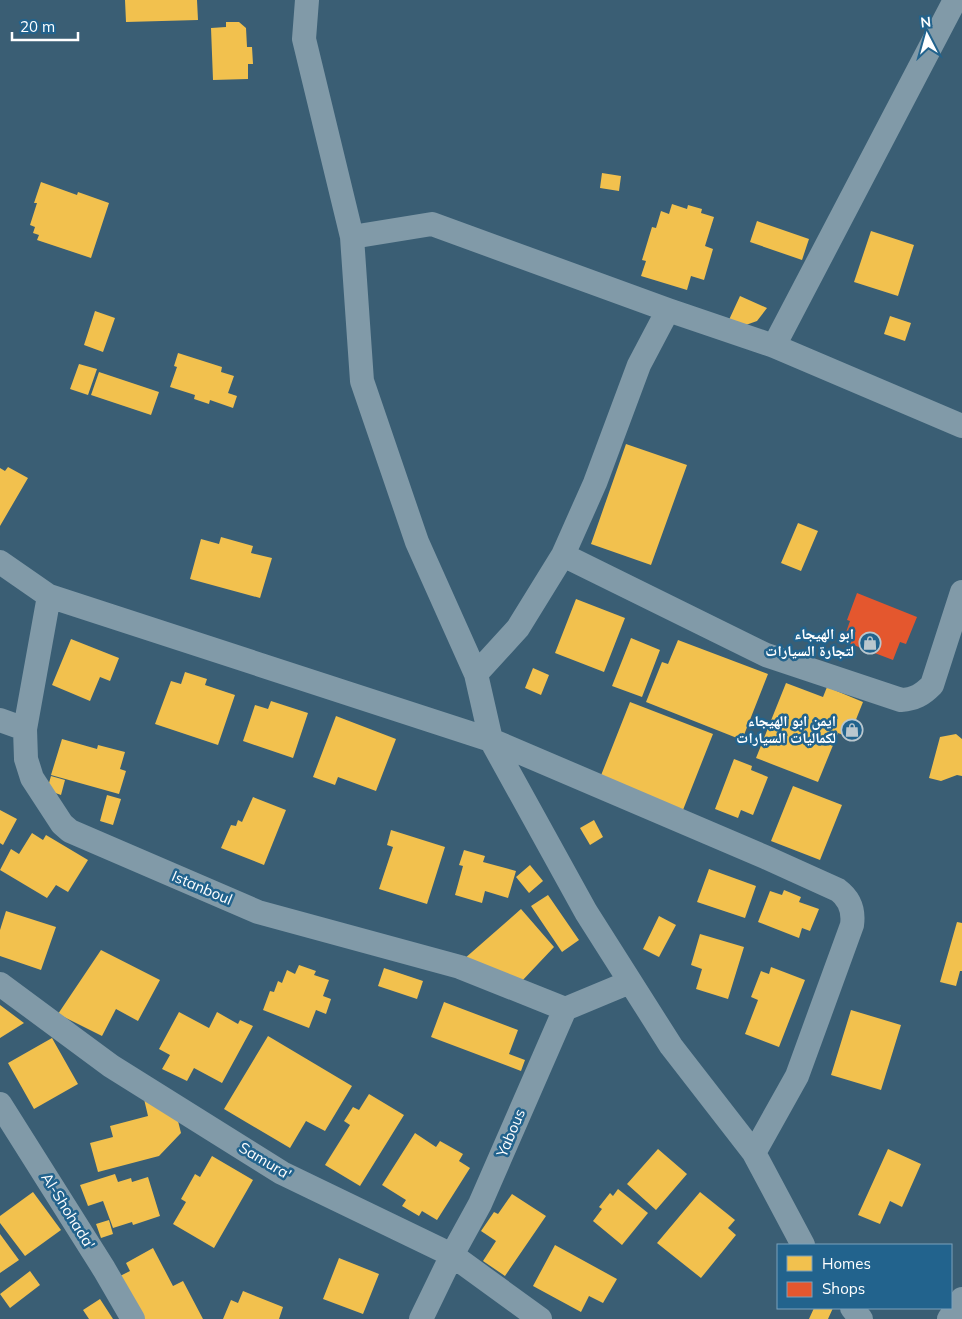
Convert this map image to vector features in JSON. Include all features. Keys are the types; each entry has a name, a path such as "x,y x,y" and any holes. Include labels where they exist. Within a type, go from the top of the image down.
{"street":[{"path":"307,0 304,39 352,237 362,381 417,542 476,674 492,740 586,912 671,1046 754,1154 802,1244"},
{"path":"774,346 955,0"},
{"path":"352,237 432,224 668,310 774,346 962,426"},
{"path":"476,674 518,628 563,555 595,483 639,365 668,310"},
{"path":"563,555 766,655 901,700 913,699 924,694 932,685 962,592"},
{"path":"0,562 48,596 492,740 834,887 846,898 852,908 853,919 848,938 796,1076 754,1154"},
{"name":"Istanboul","path":"48,596 25,729 26,759 32,778 62,824 77,835 258,912 460,967 564,1009"},
{"path":"0,720 25,729"},
{"path":"564,1009 630,982"},
{"name":"Samura'","path":"0,984 112,1066 282,1173 452,1255 540,1319"},
{"name":"Yabous","path":"421,1319 452,1255 480,1204 564,1009"},
{"name":"Al-Shohada'","path":"0,1104 99,1261 133,1319"},
{"path":"949,1319 962,1299"},
{"path":"853,1309 861,1319"}],"building: Homes":[{"path":"125,0 197,0 198,20 126,22"},
{"path":"226,22 239,22 246,28 247,47 252,47 253,64 248,64 248,79 213,80 211,28 226,27"},
{"path":"602,173 621,176 619,191 600,188"},
{"path":"41,182 77,195 78,192 109,203 91,258 37,240 39,235 33,233 35,227 30,225 37,203 34,203"},
{"path":"672,204 687,209 688,205 702,209 701,213 714,217 705,246 713,249 704,280 691,276 687,290 641,276 646,261 642,260 652,227 656,228 661,211 669,214"},
{"path":"757,221 809,239 802,260 750,242"},
{"path":"871,231 914,245 898,296 854,282"},
{"path":"740,296 767,308 757,321 743,326 728,322"},
{"path":"95,311 115,318 103,352 84,345"},
{"path":"890,316 911,323 905,341 884,334"},
{"path":"178,353 222,367 221,372 234,376 228,393 237,396 233,408 210,400 209,404 194,399 195,395 170,387 177,367 174,366"},
{"path":"79,364 97,369 88,395 70,389"},
{"path":"99,372 159,392 151,415 91,395"},
{"path":"626,444 687,465 651,565 591,544"},
{"path":"8,467 28,478 0,526 0,468 5,471"},
{"path":"798,523 818,531 801,571 781,563"},
{"path":"221,537 253,546 251,553 272,558 260,598 190,579 201,539 219,544"},
{"path":"576,599 625,618 604,672 555,653"},
{"path":"631,638 660,650 642,697 612,686"},
{"path":"71,639 119,658 110,681 100,677 90,701 52,685"},
{"path":"678,640 768,674 742,740 646,702 662,662 668,664"},
{"path":"533,668 549,675 541,695 525,688"},
{"path":"185,672 207,679 205,685 235,695 218,745 155,724 171,681 181,684"},
{"path":"786,683 823,697 827,687 863,702 849,737 838,733 818,782 756,758"},
{"path":"271,701 308,713 293,758 243,741 255,705 268,709"},
{"path":"630,702 713,734 681,815 598,783"},
{"path":"336,716 396,739 376,791 338,777 335,785 313,777"},
{"path":"956,734 962,739 962,776 957,775 941,781 929,778 940,737"},
{"path":"62,739 97,749 98,745 125,752 120,769 126,771 119,794 51,775"},
{"path":"734,759 752,766 751,770 768,777 753,815 741,810 738,818 715,809"},
{"path":"51,776 65,780 61,795 47,790"},
{"path":"793,786 842,805 820,860 771,841"},
{"path":"107,795 121,799 113,825 100,821"},
{"path":"253,797 286,810 264,865 221,848 231,825 236,826 238,820 242,822"},
{"path":"0,810 17,819 3,845 0,843"},
{"path":"594,820 603,837 590,845 580,828"},
{"path":"391,830 445,847 427,904 379,889 393,847 387,845"},
{"path":"32,833 43,840 46,835 88,860 68,892 56,885 47,898 0,870 11,849 19,854"},
{"path":"464,850 485,856 483,862 516,871 508,898 485,891 482,903 455,895 463,866 459,865"},
{"path":"530,865 543,881 529,893 516,877"},
{"path":"709,869 756,886 745,918 697,902"},
{"path":"784,890 801,897 799,902 819,909 810,931 802,928 799,938 758,922 770,891 782,895"},
{"path":"548,895 579,940 562,952 531,906"},
{"path":"521,909 554,947 521,982 464,959"},
{"path":"6,911 56,927 41,970 0,956 0,930"},
{"path":"659,916 676,925 659,957 643,949"},
{"path":"957,922 962,923 962,971 960,971 956,986 940,982"},
{"path":"700,934 744,947 728,999 696,989 702,969 691,965"},
{"path":"101,950 160,980 138,1021 116,1009 102,1036 58,1014"},
{"path":"299,965 316,971 314,975 329,980 323,996 331,999 326,1014 316,1010 309,1028 263,1010 270,991 274,992 278,981 282,983 287,970 295,974"},
{"path":"771,967 805,980 779,1047 745,1034 758,1000 751,997 761,971 769,974"},
{"path":"384,968 423,981 417,999 378,986"},
{"path":"444,1002 518,1030 509,1054 525,1060 521,1071 431,1037"},
{"path":"0,1005 24,1023 0,1038"},
{"path":"851,1010 901,1025 881,1090 831,1075"},
{"path":"179,1012 209,1028 217,1012 238,1024 240,1020 253,1026 222,1083 194,1068 187,1081 162,1069 170,1055 159,1049"},
{"path":"268,1036 352,1086 325,1131 306,1121 290,1148 224,1109"},
{"path":"52,1038 78,1084 34,1109 8,1063"},
{"path":"369,1094 404,1115 360,1186 325,1165 350,1125 344,1121 353,1107 359,1110"},
{"path":"144,1099 175,1109 181,1133 159,1156 98,1172 90,1143 113,1137 110,1126 148,1116"},
{"path":"415,1133 436,1147 440,1141 463,1154 459,1161 470,1168 437,1220 422,1211 419,1216 402,1206 406,1200 382,1185"},
{"path":"658,1149 687,1174 656,1210 627,1184"},
{"path":"888,1149 921,1164 902,1207 890,1201 880,1224 858,1215"},
{"path":"212,1156 253,1180 214,1248 173,1224 186,1202 181,1199 195,1174 200,1177"},
{"path":"115,1174 118,1182 131,1178 132,1182 148,1177 160,1216 133,1225 132,1222 113,1228 103,1201 88,1206 80,1185"},
{"path":"618,1189 648,1213 622,1245 593,1221 602,1209 599,1207 610,1193 613,1196"},
{"path":"33,1192 61,1230 25,1256 0,1223 0,1216"},
{"path":"700,1192 735,1220 728,1228 736,1235 701,1278 657,1243"},
{"path":"512,1194 546,1216 505,1276 483,1261 496,1241 481,1231 494,1212 498,1214"},
{"path":"109,1220 113,1234 101,1238 96,1224"},
{"path":"0,1234 19,1260 0,1273"},
{"path":"555,1245 617,1279 603,1303 589,1296 581,1312 533,1286"},
{"path":"153,1248 173,1286 183,1281 203,1319 141,1319 118,1277 130,1271 126,1263"},
{"path":"339,1258 379,1274 363,1314 323,1299"},
{"path":"30,1271 40,1285 10,1308 0,1294"},
{"path":"243,1291 283,1307 279,1319 223,1319 231,1300 238,1303"},
{"path":"100,1299 113,1319 89,1319 83,1310"},
{"path":"814,1309 833,1309 828,1319 809,1319"}],"building: Shops":[{"path":"857,593 917,617 906,644 900,642 893,660 843,641 850,621 847,620"}],"place":[{"name":"ابو الهيجاء لتجارة السيارات","path":"870,643"},
{"name":"ايمن ابو الهيجاء لكماليات السيارات","path":"852,730"}]}
